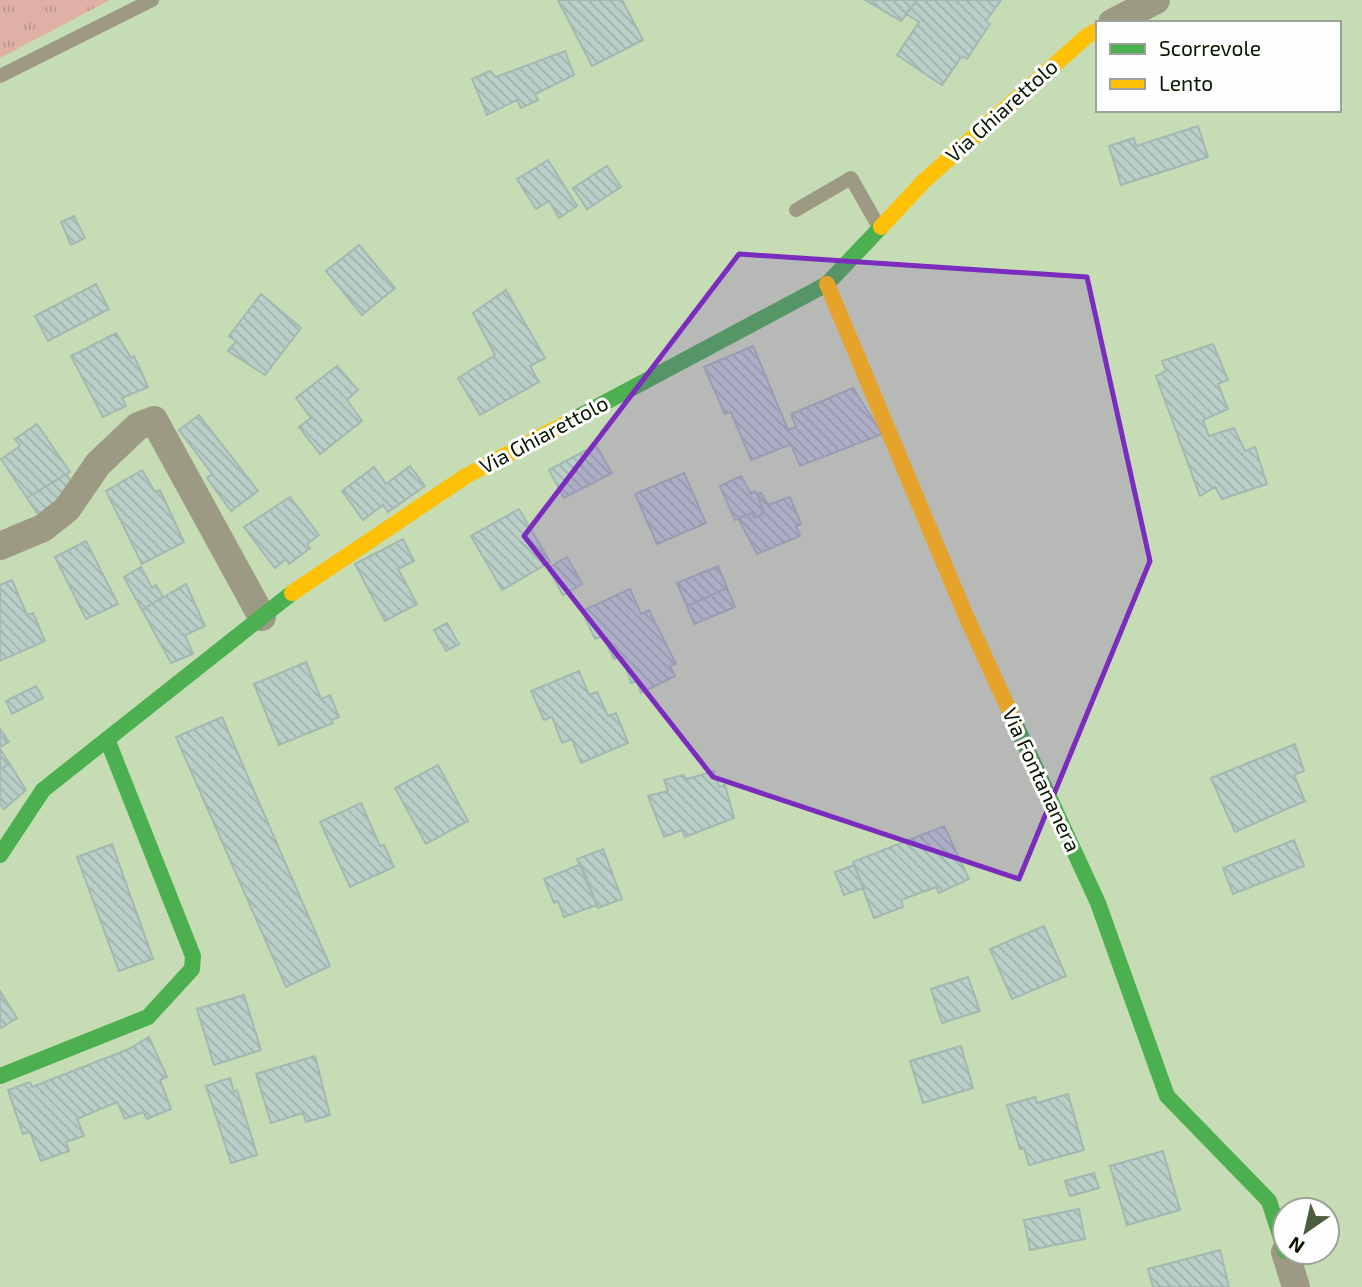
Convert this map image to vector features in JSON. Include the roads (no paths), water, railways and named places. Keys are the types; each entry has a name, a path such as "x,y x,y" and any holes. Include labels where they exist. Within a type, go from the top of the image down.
{"street":[{"path":"1116,21 1156,0"},
{"name":"Via Ghiarettolo","path":"0,855 43,790 262,617 466,476 827,284 924,181 1087,36 1096,31"},
{"name":"Via Fontananera","path":"827,284 966,616 1098,903 1167,1096 1269,1201 1271,1207"},
{"path":"0,546 43,528 67,509 98,464 138,426 154,420 262,617"},
{"path":"0,1076 148,1017 192,969 192,956 107,739"},
{"name":"Via Fontananera","path":"1289,1266 1296,1287"}],"lane":[{"path":"0,76 152,0"},
{"path":"796,210 851,178 880,228"}]}
